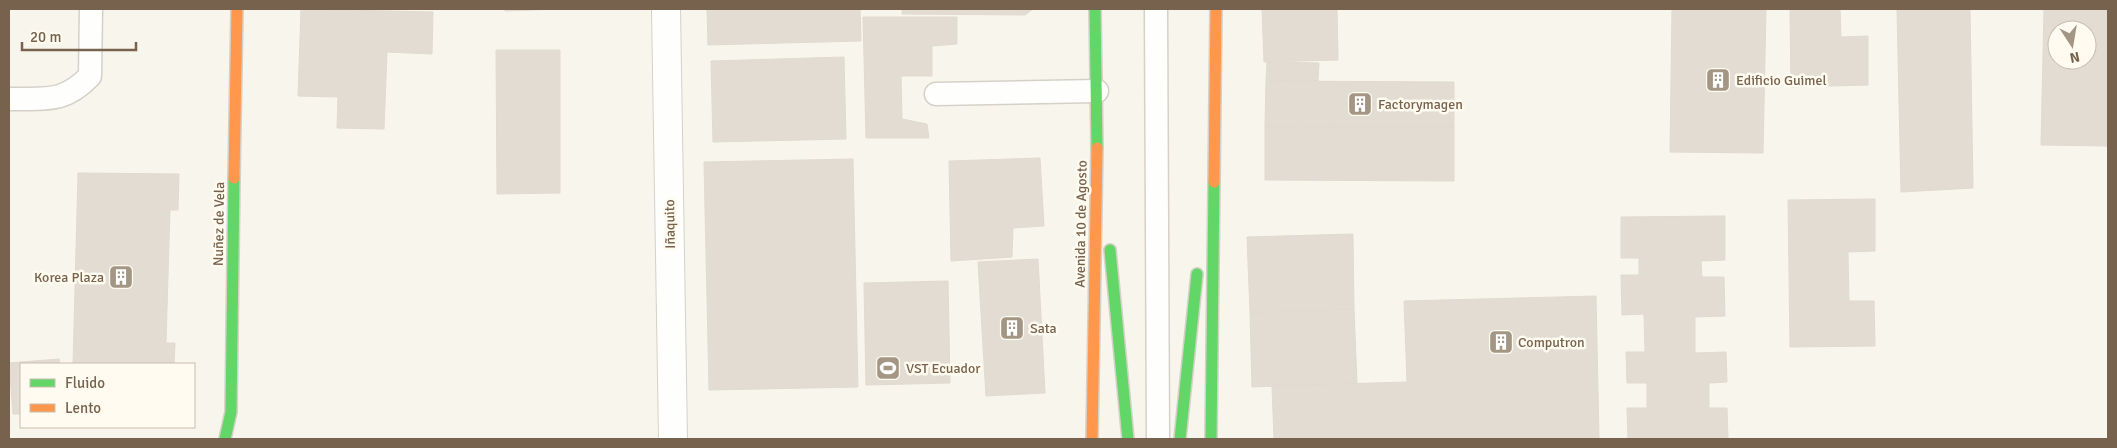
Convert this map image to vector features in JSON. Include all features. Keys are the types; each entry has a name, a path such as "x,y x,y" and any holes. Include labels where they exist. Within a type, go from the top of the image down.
{"main road":[{"name":"Nuñez de Vela","path":"225,439 231,412 237,9"},
{"name":"Avenida 10 de Agosto","path":"1092,439 1097,101 1094,9"},
{"path":"1211,439 1216,9"},
{"path":"1097,101 1108,221"},
{"path":"1202,232 1215,103"},
{"path":"1110,241 1128,439"},
{"path":"1180,439 1198,261"}],"street":[{"name":"Iñaquito","path":"666,9 673,439"}],"lane":[{"path":"9,99 64,97 79,88 90,76 91,9"},
{"path":"1156,9 1158,439"},
{"path":"936,94 1097,101"}],"building":[{"path":"301,9 433,12 432,54 387,52 384,129 337,128 338,97 298,96"},
{"path":"505,9 559,9 505,11"},
{"path":"707,9 860,9 861,41 708,45"},
{"path":"902,9 1033,9 1025,15 902,14"},
{"path":"1262,9 1337,9 1338,60 1264,62"},
{"name":"Edificio Guimel","path":"1672,9 1766,9 1763,153 1670,152"},
{"path":"1790,9 1840,9 1841,37 1868,36 1868,85 1791,87"},
{"path":"1897,9 1970,9 1973,188 1901,192"},
{"path":"2044,9 2108,9 2108,146 2041,145"},
{"path":"863,17 957,17 957,44 932,46 932,76 901,76 902,119 927,124 929,138 866,138"},
{"path":"496,50 560,50 560,193 497,194"},
{"path":"844,57 846,139 713,142 711,61"},
{"path":"1267,62 1319,63 1318,81 1266,81"},
{"name":"Factorymagen","path":"1266,81 1454,82 1454,127 1265,126"},
{"path":"1265,126 1454,127 1454,181 1265,180"},
{"path":"1040,158 1044,226 1013,228 1012,257 951,261 949,161"},
{"path":"853,159 858,387 709,390 704,162"},
{"name":"Korea Plaza","path":"78,173 179,174 178,210 170,210 166,343 175,343 174,363 73,363"},
{"path":"1875,199 1875,251 1848,252 1849,301 1874,301 1875,346 1790,347 1788,200"},
{"path":"1725,216 1725,260 1701,261 1702,277 1724,277 1725,316 1695,317 1695,353 1726,352 1727,382 1709,383 1709,408 1727,408 1728,439 1628,439 1627,408 1647,408 1647,383 1627,383 1626,352 1645,352 1644,314 1622,315 1621,275 1639,275 1639,258 1621,258 1621,217"},
{"path":"1353,234 1354,309 1250,313 1247,237"},
{"name":"Sata","path":"1038,259 1045,393 986,396 978,262"},
{"path":"948,281 950,383 866,385 864,283"},
{"name":"Computron","path":"1596,296 1599,439 1274,439 1272,386 1407,382 1404,301"},
{"path":"1354,309 1357,383 1252,387 1250,313"},
{"path":"59,359 60,363 20,363 20,414 13,414 9,363"}],"traffic: fast":[{"path":"1095,9 1097,148"},
{"path":"225,439 231,412 234,178"},
{"path":"1211,439 1214,182"},
{"path":"1110,250 1128,439"},
{"path":"1180,439 1197,274"}],"traffic: slow":[{"path":"234,178 237,9"},
{"path":"1214,182 1216,9"},
{"path":"1092,439 1097,148"}],"place":[{"name":"Edificio Guimel","path":"1718,80"},
{"name":"Factorymagen","path":"1360,104"},
{"name":"Korea Plaza","path":"121,277"},
{"name":"Sata","path":"1012,328"},
{"name":"Computron","path":"1501,342"},
{"name":"VST Ecuador","path":"888,368"}]}
